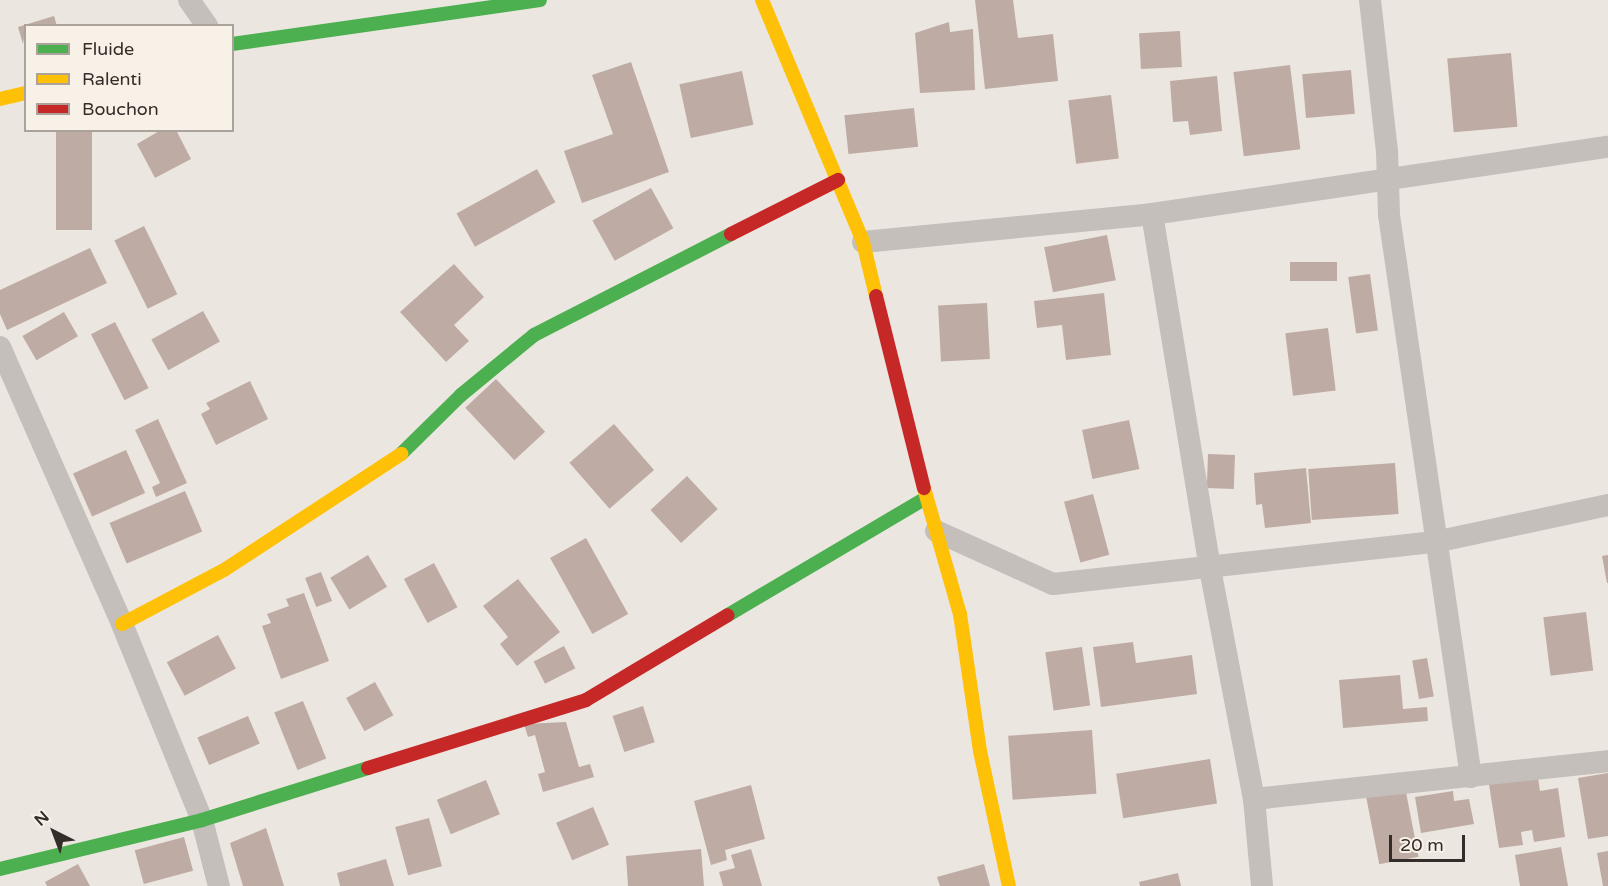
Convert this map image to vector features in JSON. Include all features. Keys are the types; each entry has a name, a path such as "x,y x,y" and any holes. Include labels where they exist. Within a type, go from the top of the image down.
{"street":[{"path":"189,0 206,24"},
{"path":"234,44 540,0"},
{"path":"762,0 863,242 926,498 960,614 980,751 1009,886"},
{"path":"1370,0 1388,178 1389,215 1471,777"},
{"path":"0,99 24,93"},
{"path":"863,242 1152,214 1608,147"},
{"path":"122,624 224,570 397,458 461,394 534,335 838,180"},
{"path":"1152,214 1209,566 1254,799 1262,886"},
{"path":"0,347 122,624 202,820 219,886"},
{"path":"0,869 202,820 586,700 926,498"},
{"path":"936,531 1053,584 1435,542 1608,505"},
{"path":"1254,799 1608,761"}],"building":[{"path":"975,0 1013,0 1018,38 1053,34 1058,81 985,89"},
{"path":"54,16 56,24 28,24"},
{"path":"949,22 950,32 973,29 975,90 920,93 915,33"},
{"path":"24,25 23,44 18,27"},
{"path":"1180,31 1182,67 1141,69 1139,33"},
{"path":"1511,53 1517,127 1454,132 1447,59"},
{"path":"631,62 669,172 582,203 564,151 613,134 592,75"},
{"path":"1290,65 1300,149 1244,156 1233,72"},
{"path":"1351,70 1355,114 1306,118 1302,74"},
{"path":"742,71 753,125 691,138 679,84"},
{"path":"1217,76 1222,131 1190,135 1188,121 1173,122 1170,81"},
{"path":"1111,95 1119,159 1076,164 1068,100"},
{"path":"914,108 918,147 848,154 844,115"},
{"path":"56,132 92,132 92,230 56,230"},
{"path":"158,132 177,132 191,159 155,178 137,144"},
{"path":"537,169 555,202 475,247 457,214"},
{"path":"651,188 673,228 615,261 592,220"},
{"path":"144,226 177,294 148,309 114,240"},
{"path":"1107,235 1116,280 1053,292 1044,247"},
{"path":"90,248 107,283 7,330 0,314 0,290"},
{"path":"1290,262 1337,262 1337,281 1290,281"},
{"path":"454,264 484,297 454,325 469,341 446,362 400,312"},
{"path":"1370,274 1378,330 1356,334 1348,277"},
{"path":"1104,293 1111,355 1066,360 1062,325 1037,328 1034,301"},
{"path":"987,303 990,359 941,361 938,306"},
{"path":"203,311 220,342 168,370 151,340"},
{"path":"64,312 78,336 36,360 22,336"},
{"path":"115,322 149,388 125,400 91,334"},
{"path":"1328,328 1336,391 1293,396 1285,333"},
{"path":"496,379 545,432 514,460 465,408"},
{"path":"250,381 268,419 216,445 201,414 210,409 206,403"},
{"path":"158,419 187,483 156,497 152,487 160,483 135,430"},
{"path":"1129,420 1139,469 1092,479 1082,430"},
{"path":"614,424 654,470 609,509 569,463"},
{"path":"126,450 145,493 92,517 73,474"},
{"path":"1208,454 1235,455 1234,489 1207,488"},
{"path":"1395,463 1399,514 1312,520 1308,469"},
{"path":"1306,468 1311,523 1265,528 1262,504 1256,505 1254,473"},
{"path":"687,476 718,509 681,543 650,510"},
{"path":"185,491 202,532 127,564 110,523"},
{"path":"1093,494 1109,555 1080,563 1064,502"},
{"path":"586,538 628,614 592,634 550,558"},
{"path":"368,555 387,587 349,609 330,578"},
{"path":"1608,555 1608,583 1607,583 1602,556"},
{"path":"434,563 457,607 427,623 404,579"},
{"path":"321,572 332,601 316,607 305,578"},
{"path":"518,579 560,632 517,666 500,644 508,637 483,606"},
{"path":"304,593 329,661 281,679 262,626 271,623 267,614 289,606 286,599"},
{"path":"1586,612 1593,671 1551,676 1543,617"},
{"path":"218,635 236,669 185,696 167,662"},
{"path":"1133,642 1136,663 1192,655 1197,694 1101,707 1093,647"},
{"path":"564,646 575,668 545,684 534,661"},
{"path":"1082,647 1090,705 1054,711 1045,652"},
{"path":"1427,658 1434,696 1419,699 1412,661"},
{"path":"1400,675 1403,709 1427,707 1428,721 1343,728 1339,680"},
{"path":"375,682 393,715 365,731 346,698"},
{"path":"303,701 326,758 297,770 274,713"},
{"path":"643,706 655,742 624,752 613,716"},
{"path":"248,716 260,744 209,765 197,737"},
{"path":"566,722 579,767 590,764 594,777 543,792 538,774 545,772 535,735 528,737 524,724"},
{"path":"1092,730 1096,794 1013,800 1008,736"},
{"path":"1210,759 1217,803 1123,818 1116,774"},
{"path":"1537,771 1540,791 1558,788 1565,837 1534,842 1532,830 1521,832 1523,845 1499,848 1488,778"},
{"path":"1608,773 1608,836 1588,839 1578,778"},
{"path":"486,780 500,814 451,834 437,800"},
{"path":"751,785 765,839 725,850 727,860 711,865 694,801"},
{"path":"1405,787 1419,857 1379,864 1366,795"},
{"path":"1453,791 1454,801 1469,799 1474,824 1421,833 1415,797"},
{"path":"593,807 609,845 572,860 556,823"},
{"path":"429,818 442,866 408,875 395,827"},
{"path":"266,828 284,886 243,886 230,843"},
{"path":"184,837 193,871 144,884 135,850"},
{"path":"1561,847 1568,886 1520,886 1515,855"},
{"path":"701,849 704,886 628,886 626,856"},
{"path":"751,849 762,886 723,886 719,872 735,868 731,855"},
{"path":"1608,851 1608,886 1603,886 1597,853"},
{"path":"386,859 394,886 340,886 337,873"},
{"path":"78,864 90,886 47,886 45,882"},
{"path":"984,864 990,886 940,886 937,877"},
{"path":"1178,873 1181,886 1140,886 1139,882"}],"traffic: fast":[{"path":"234,44 540,0"},
{"path":"401,454 461,395 534,335 731,234"},
{"path":"728,615 926,498"},
{"path":"0,869 202,820 368,768"}],"traffic: slow":[{"path":"762,0 863,242 876,296"},
{"path":"0,99 24,93"},
{"path":"122,624 224,570 401,454"},
{"path":"924,488 960,614 980,751 1009,886"}],"traffic: jam":[{"path":"731,234 838,180"},
{"path":"876,296 924,488"},
{"path":"368,768 586,700 728,615"}]}
